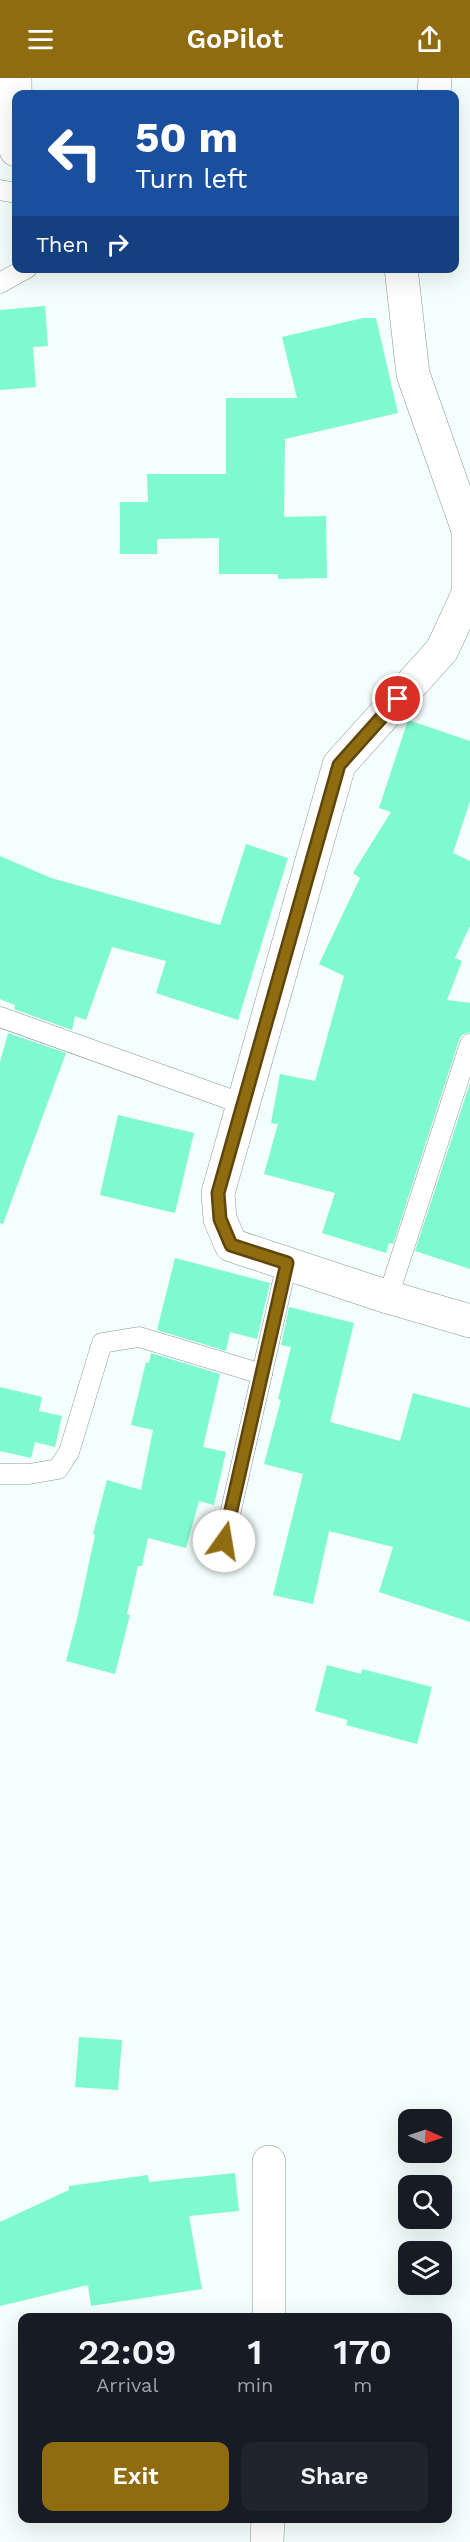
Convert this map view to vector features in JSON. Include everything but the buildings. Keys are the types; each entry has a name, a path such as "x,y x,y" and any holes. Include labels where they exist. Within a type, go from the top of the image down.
{"street":[{"path":"402,273 413,374 468,531 468,594 442,650 339,765 218,1193 220,1219 231,1245 388,1297 470,1321"},
{"path":"269,2162 269,2313"},
{"path":"267,2542 268,2523"}],"lane":[{"path":"0,283 18,273"},
{"path":"0,1017 243,1104"},
{"path":"388,1297 470,1044"},
{"path":"224,1541 287,1263"},
{"path":"0,1474 29,1474 58,1469 69,1452 102,1343 139,1337 262,1374"}],"route":[{"path":"224,1541 287,1263 231,1245 220,1219 218,1193 339,765 398,699"}]}
